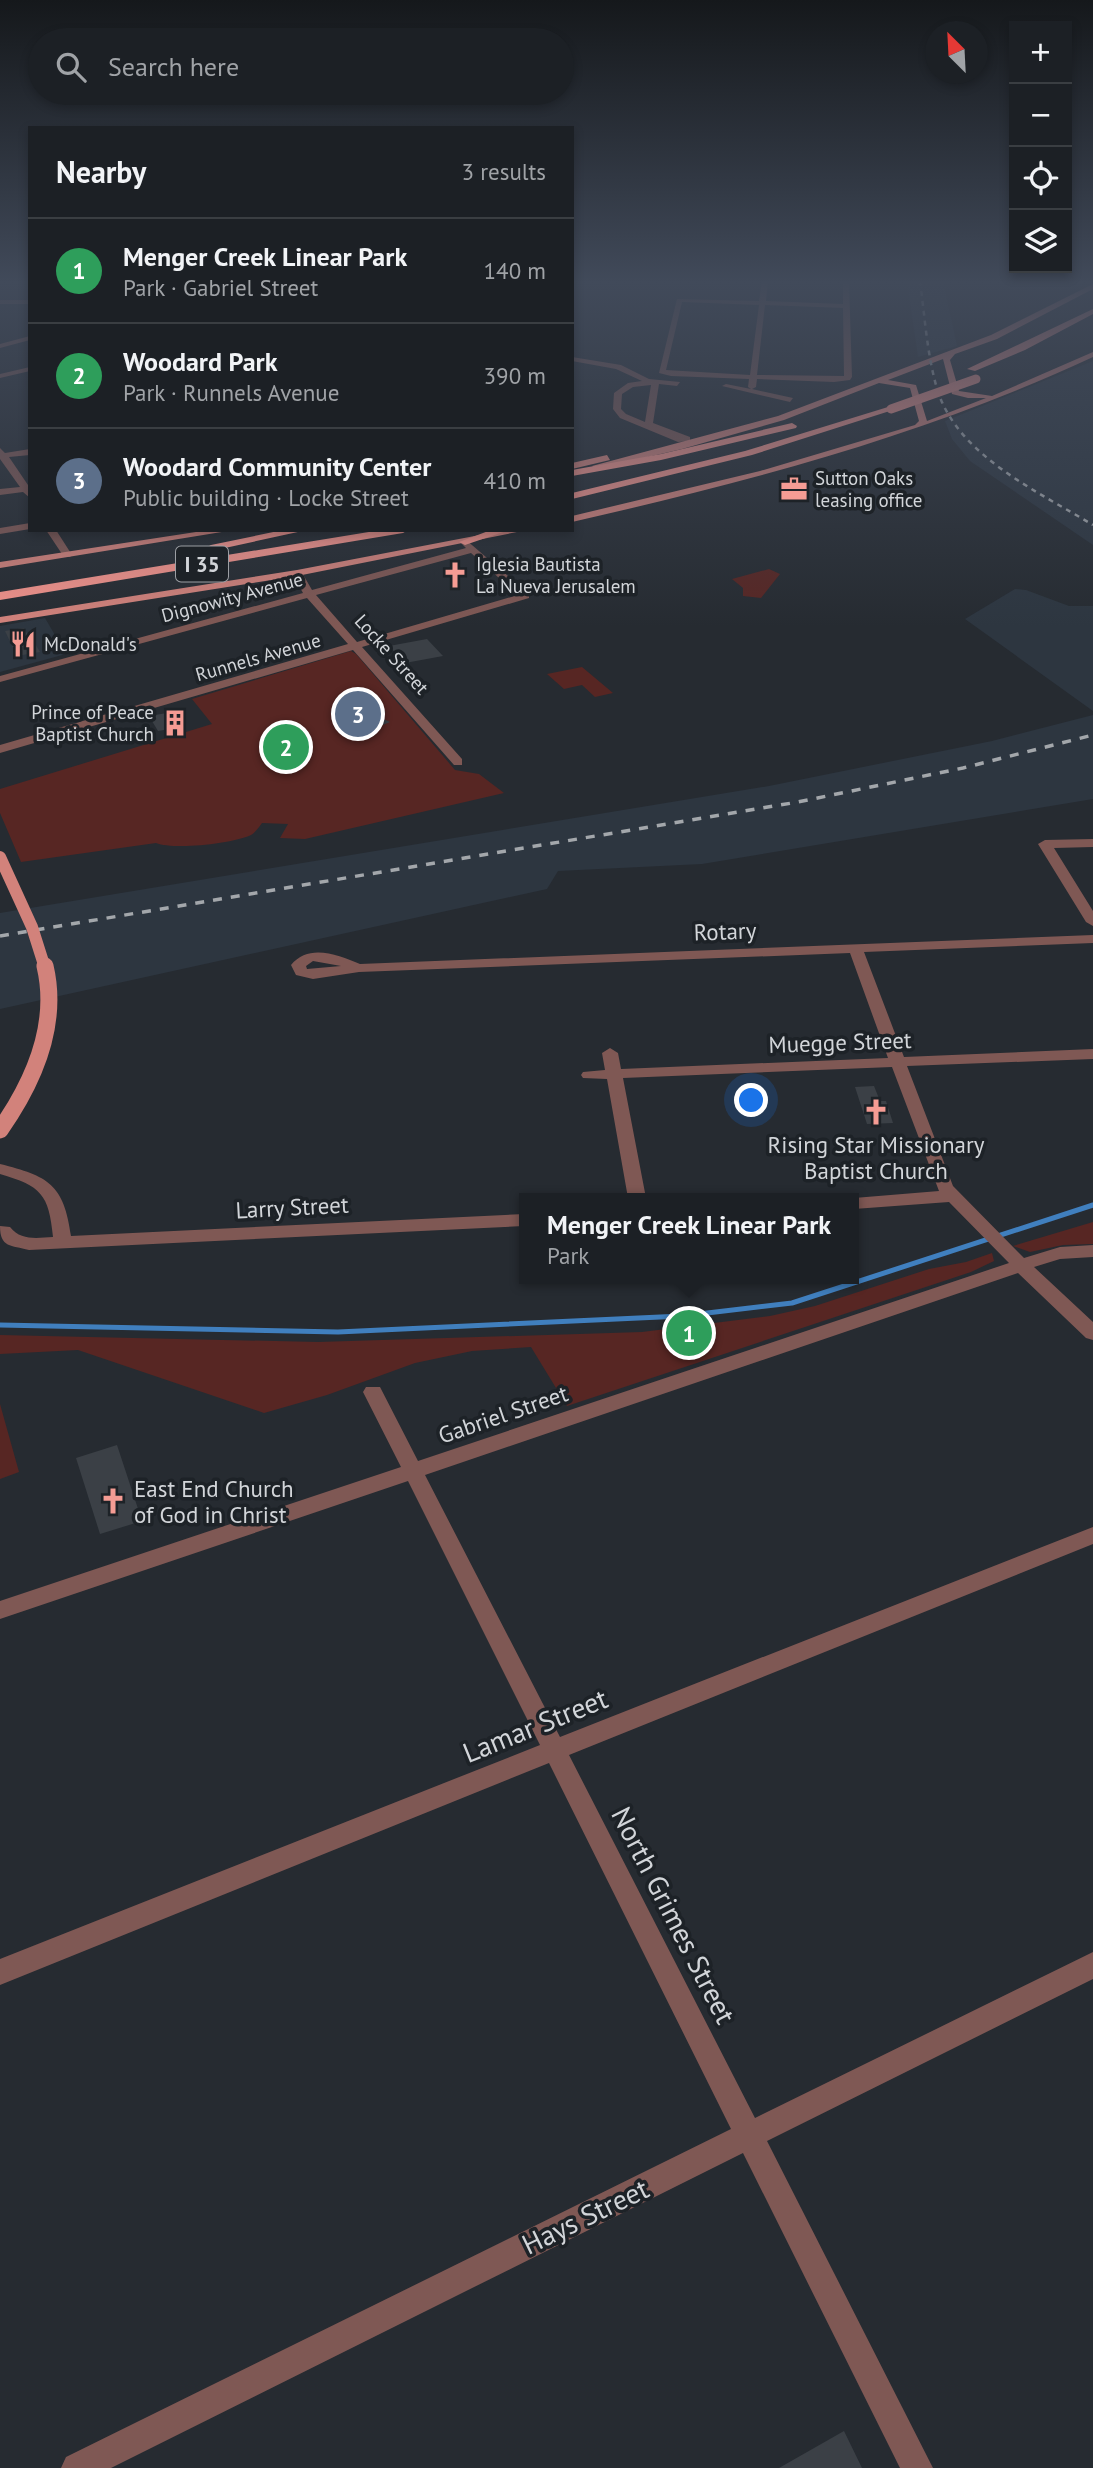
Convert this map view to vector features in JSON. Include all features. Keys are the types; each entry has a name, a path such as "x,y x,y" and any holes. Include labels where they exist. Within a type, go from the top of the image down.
{"highway":[{"path":"574,508 808,440 914,396"},
{"path":"813,421 872,405 890,405"},
{"path":"574,486 717,452 872,405"},
{"path":"574,496 691,468 852,422"},
{"path":"574,470 662,457 802,424"},
{"path":"58,576 291,532"},
{"name":"I 35","path":"0,585 337,532"},
{"name":"I 35","path":"0,596 391,532"},
{"path":"469,546 500,532"}],"main road":[{"path":"574,470 691,444 781,418 837,396"},
{"path":"916,396 923,421 918,426"},
{"path":"574,519 784,467 918,426 996,396"},
{"path":"574,469 820,403"},
{"path":"0,565 216,532"},
{"path":"0,620 469,546 515,532"},
{"path":"0,857 42,952 50,1000 49,1028 43,1049 20,1100 0,1130"}],"street":[{"path":"618,396 617,409 633,421 684,439"},
{"path":"652,396 639,405 639,419 684,439"},
{"path":"649,424 652,396"},
{"path":"775,396 790,400"},
{"path":"1,454 28,452"},
{"path":"1,454 28,492"},
{"path":"0,492 28,492"},
{"path":"0,531 28,526"},
{"path":"52,532 67,555"},
{"name":"Dignowity Avenue","path":"0,679 309,594 469,546"},
{"name":"Runnels Avenue","path":"0,749 525,596 469,546"},
{"name":"Locke Street","path":"297,573 309,594 458,762"},
{"path":"1093,843 1045,844 1093,922"},
{"name":"Rotary","path":"359,968 1093,939"},
{"path":"855,948 945,1188 1021,1265 1093,1332"},
{"path":"610,1053 636,1193"},
{"name":"Muegge Street","path":"589,1075 1093,1054"},
{"path":"0,1169 29,1177 50,1190 59,1205 63,1242"},
{"path":"859,1204 951,1196"},
{"name":"Larry Street","path":"4,1231 10,1239 29,1244 519,1220"},
{"name":"Gabriel Street","path":"0,1610 1021,1265 1060,1253 1093,1251"},
{"name":"North Grimes Street","path":"373,1392 916,2468"},
{"name":"Lamar Street","path":"0,1972 1093,1535"},
{"name":"Hays Street","path":"77,2468 1093,1965"}],"shaded area":[{"path":"1006,396 1093,396 1093,545 970,461 952,439 945,421"},
{"path":"769,569 780,574 761,598 743,596 743,588 732,579"},
{"path":"1015,589 1026,590 1069,606 1093,606 1093,711 965,619"},
{"path":"45,618 66,654 0,672 0,626"},
{"path":"351,651 455,770 479,774 504,793 305,839 280,838 288,824 262,823 251,835 217,843 176,846 156,843 21,862 0,813 0,789 212,724 192,699"},
{"path":"582,667 613,693 595,697 582,685 564,689 547,674"},
{"path":"1093,715 1093,799 702,864 558,871 547,889 0,1009 0,913 769,786 992,741"},
{"path":"1093,1222 1093,1244 1063,1245 1030,1252 1013,1246"},
{"path":"992,1253 994,1261 971,1272 567,1406 531,1347 472,1351 415,1363 327,1395 264,1413 78,1350 0,1354 0,1335 318,1342 642,1332 770,1316 815,1306 929,1269 966,1262"},
{"path":"0,1404 19,1472 0,1479"}],"building":[{"name":"McDonald's","path":"24,628 40,652 17,656 5,631"},
{"path":"427,639 443,656 405,663 389,646"},
{"path":"352,696 371,696 369,704 386,712 377,716 390,722 366,732 330,712 350,704"},
{"name":"Prince of Peace Baptist Church","path":"167,713 176,728 158,731 149,716"},
{"name":"Rising Star Missionary Baptist Church","path":"874,1086 880,1101 886,1101 893,1123 867,1124 855,1087"},
{"name":"East End Church of God in Christ","path":"117,1445 142,1521 100,1534 76,1458"},
{"path":"844,2431 862,2468 779,2468"}],"waterway":[{"path":"859,1281 1093,1205"},
{"path":"0,1325 338,1332 682,1316 792,1303 850,1284"}],"railway":[{"path":"940,396 964,436 982,454 1026,486 1093,525"},
{"path":"0,936 798,802 963,768 1093,735"}],"place":[{"name":"Sutton Oaks leasing office","path":"794,489"},
{"name":"Iglesia Bautista La Nueva Jerusalem","path":"455,575"},
{"name":"McDonald's","path":"23,644"},
{"name":"Woodard Community Center","path":"358,714"},
{"name":"Prince of Peace Baptist Church","path":"175,723"},
{"name":"Woodard Park","path":"286,747"},
{"name":"Rising Star Missionary Baptist Church","path":"876,1112"},
{"name":"Menger Creek Linear Park","path":"689,1333"},
{"name":"East End Church of God in Christ","path":"113,1501"}]}
